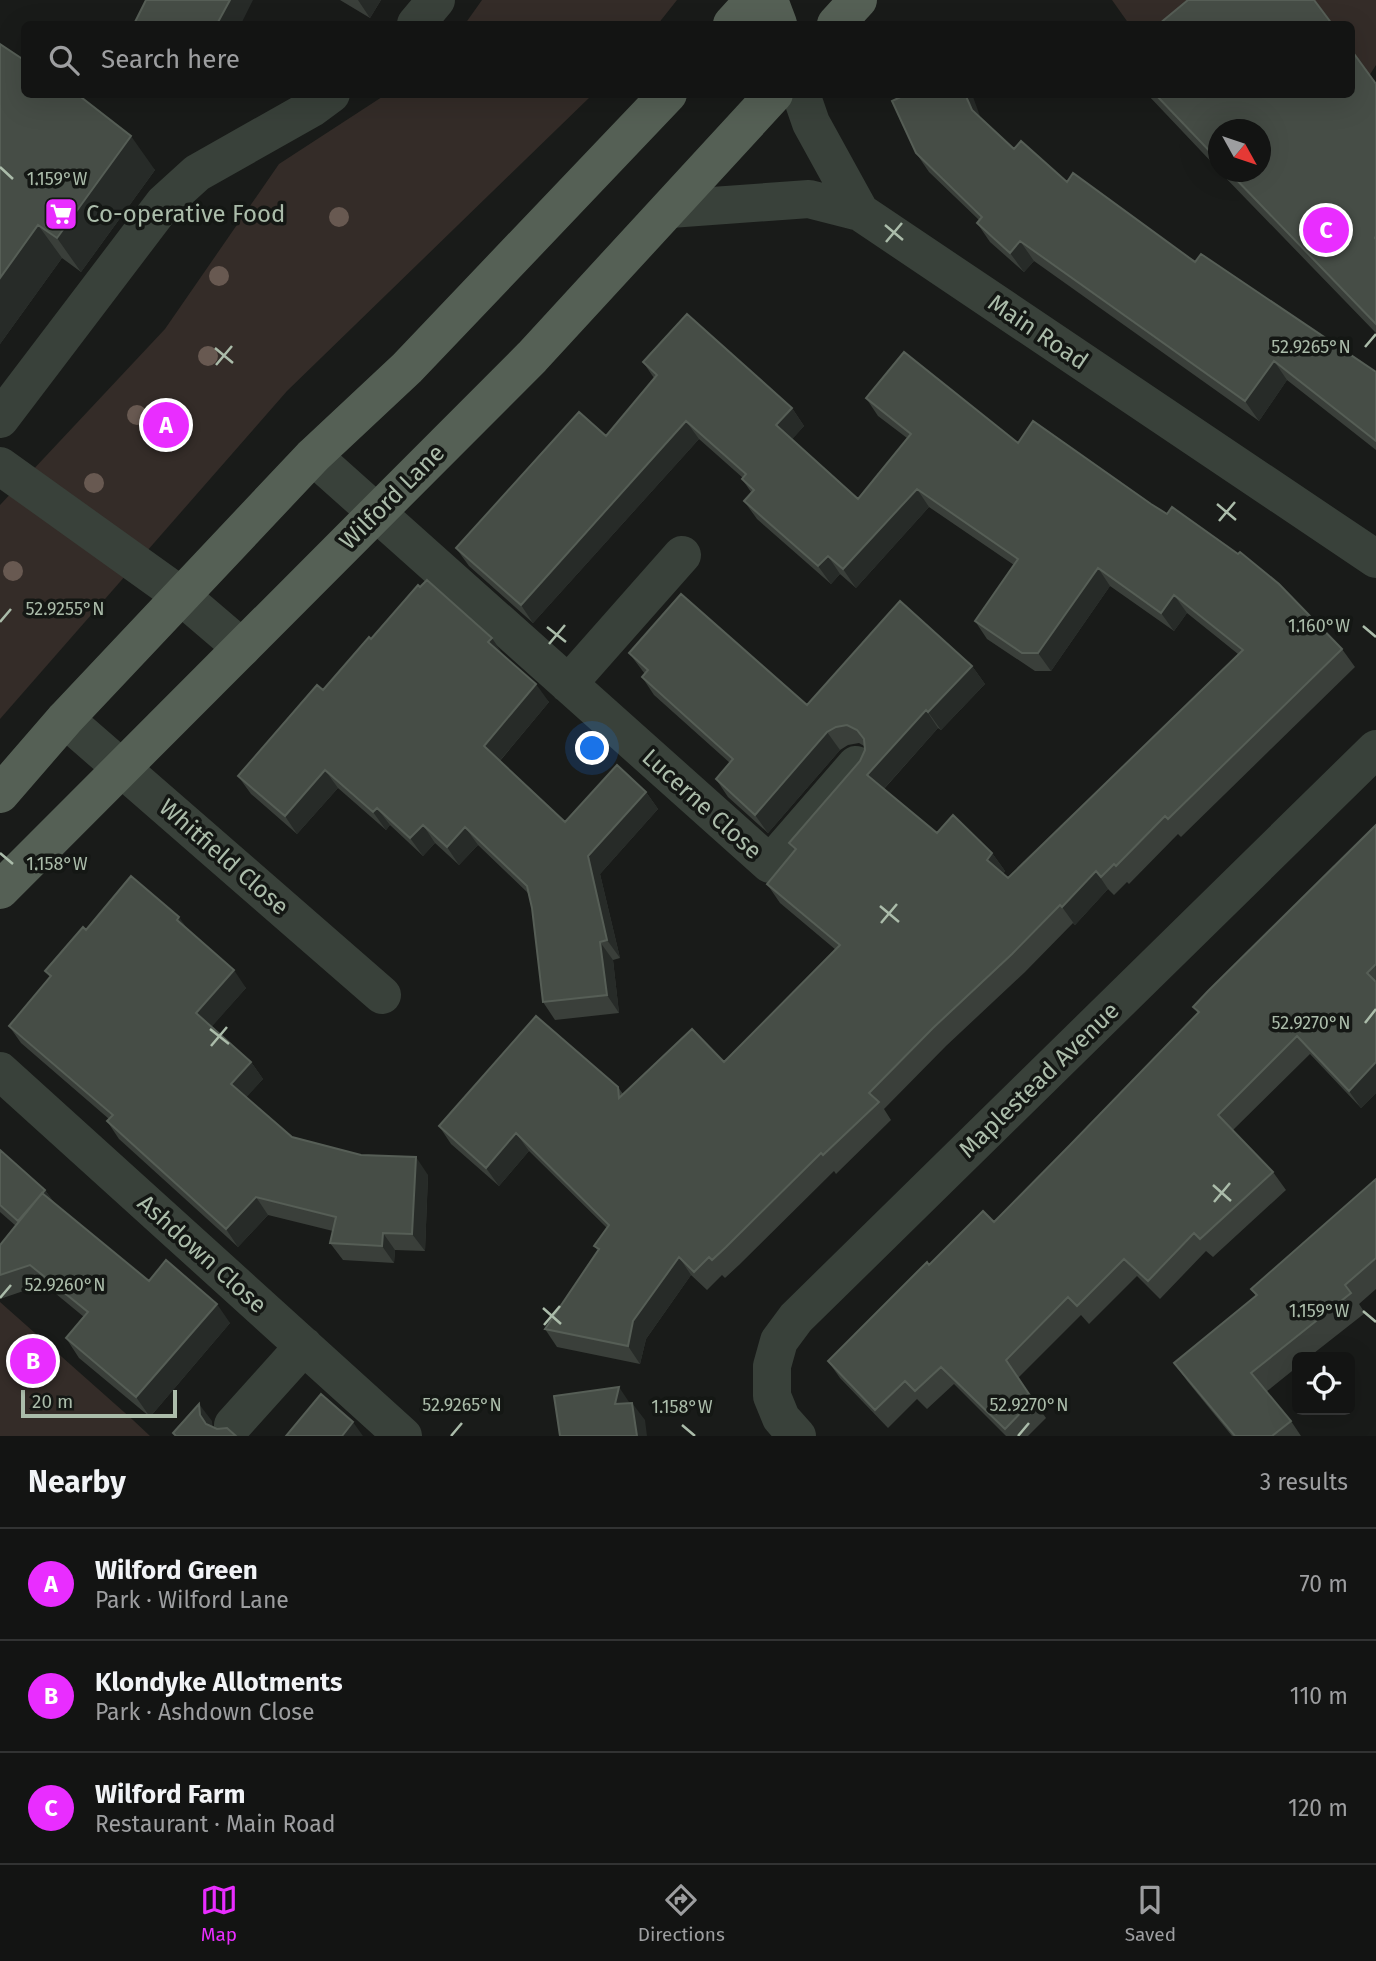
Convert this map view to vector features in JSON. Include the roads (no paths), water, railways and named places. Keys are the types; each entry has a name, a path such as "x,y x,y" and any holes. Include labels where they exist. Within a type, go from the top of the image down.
{"main road":[{"path":"735,21 754,0"},
{"path":"769,0 777,21"},
{"path":"839,21 858,0"},
{"path":"0,794 65,719 313,456 407,368 664,98"},
{"name":"Wilford Lane","path":"0,890 532,358 770,98"}],"street":[{"path":"418,21 436,0"},
{"path":"0,419 164,203 197,173 326,98"},
{"path":"802,98 811,123 860,212"},
{"name":"Main Road","path":"670,209 809,199 860,212 1376,559"},
{"name":"Lucerne Close","path":"313,456 770,864 856,765"},
{"path":"0,466 180,596 242,648"},
{"path":"568,684 682,555"},
{"name":"Whitfield Close","path":"65,719 382,995"},
{"name":"Maplestead Avenue","path":"797,1436 781,1418 772,1396 772,1366 779,1341 796,1318 1376,749"},
{"name":"Ashdown Close","path":"0,1071 403,1436"},
{"path":"233,1425 303,1346"}],"place":[{"name":"Co-operative Food","path":"61,214"},
{"name":"Wilford Farm","path":"1326,230"},
{"name":"Wilford Green","path":"166,425"},
{"name":"Klondyke Allotments","path":"33,1361"}]}
